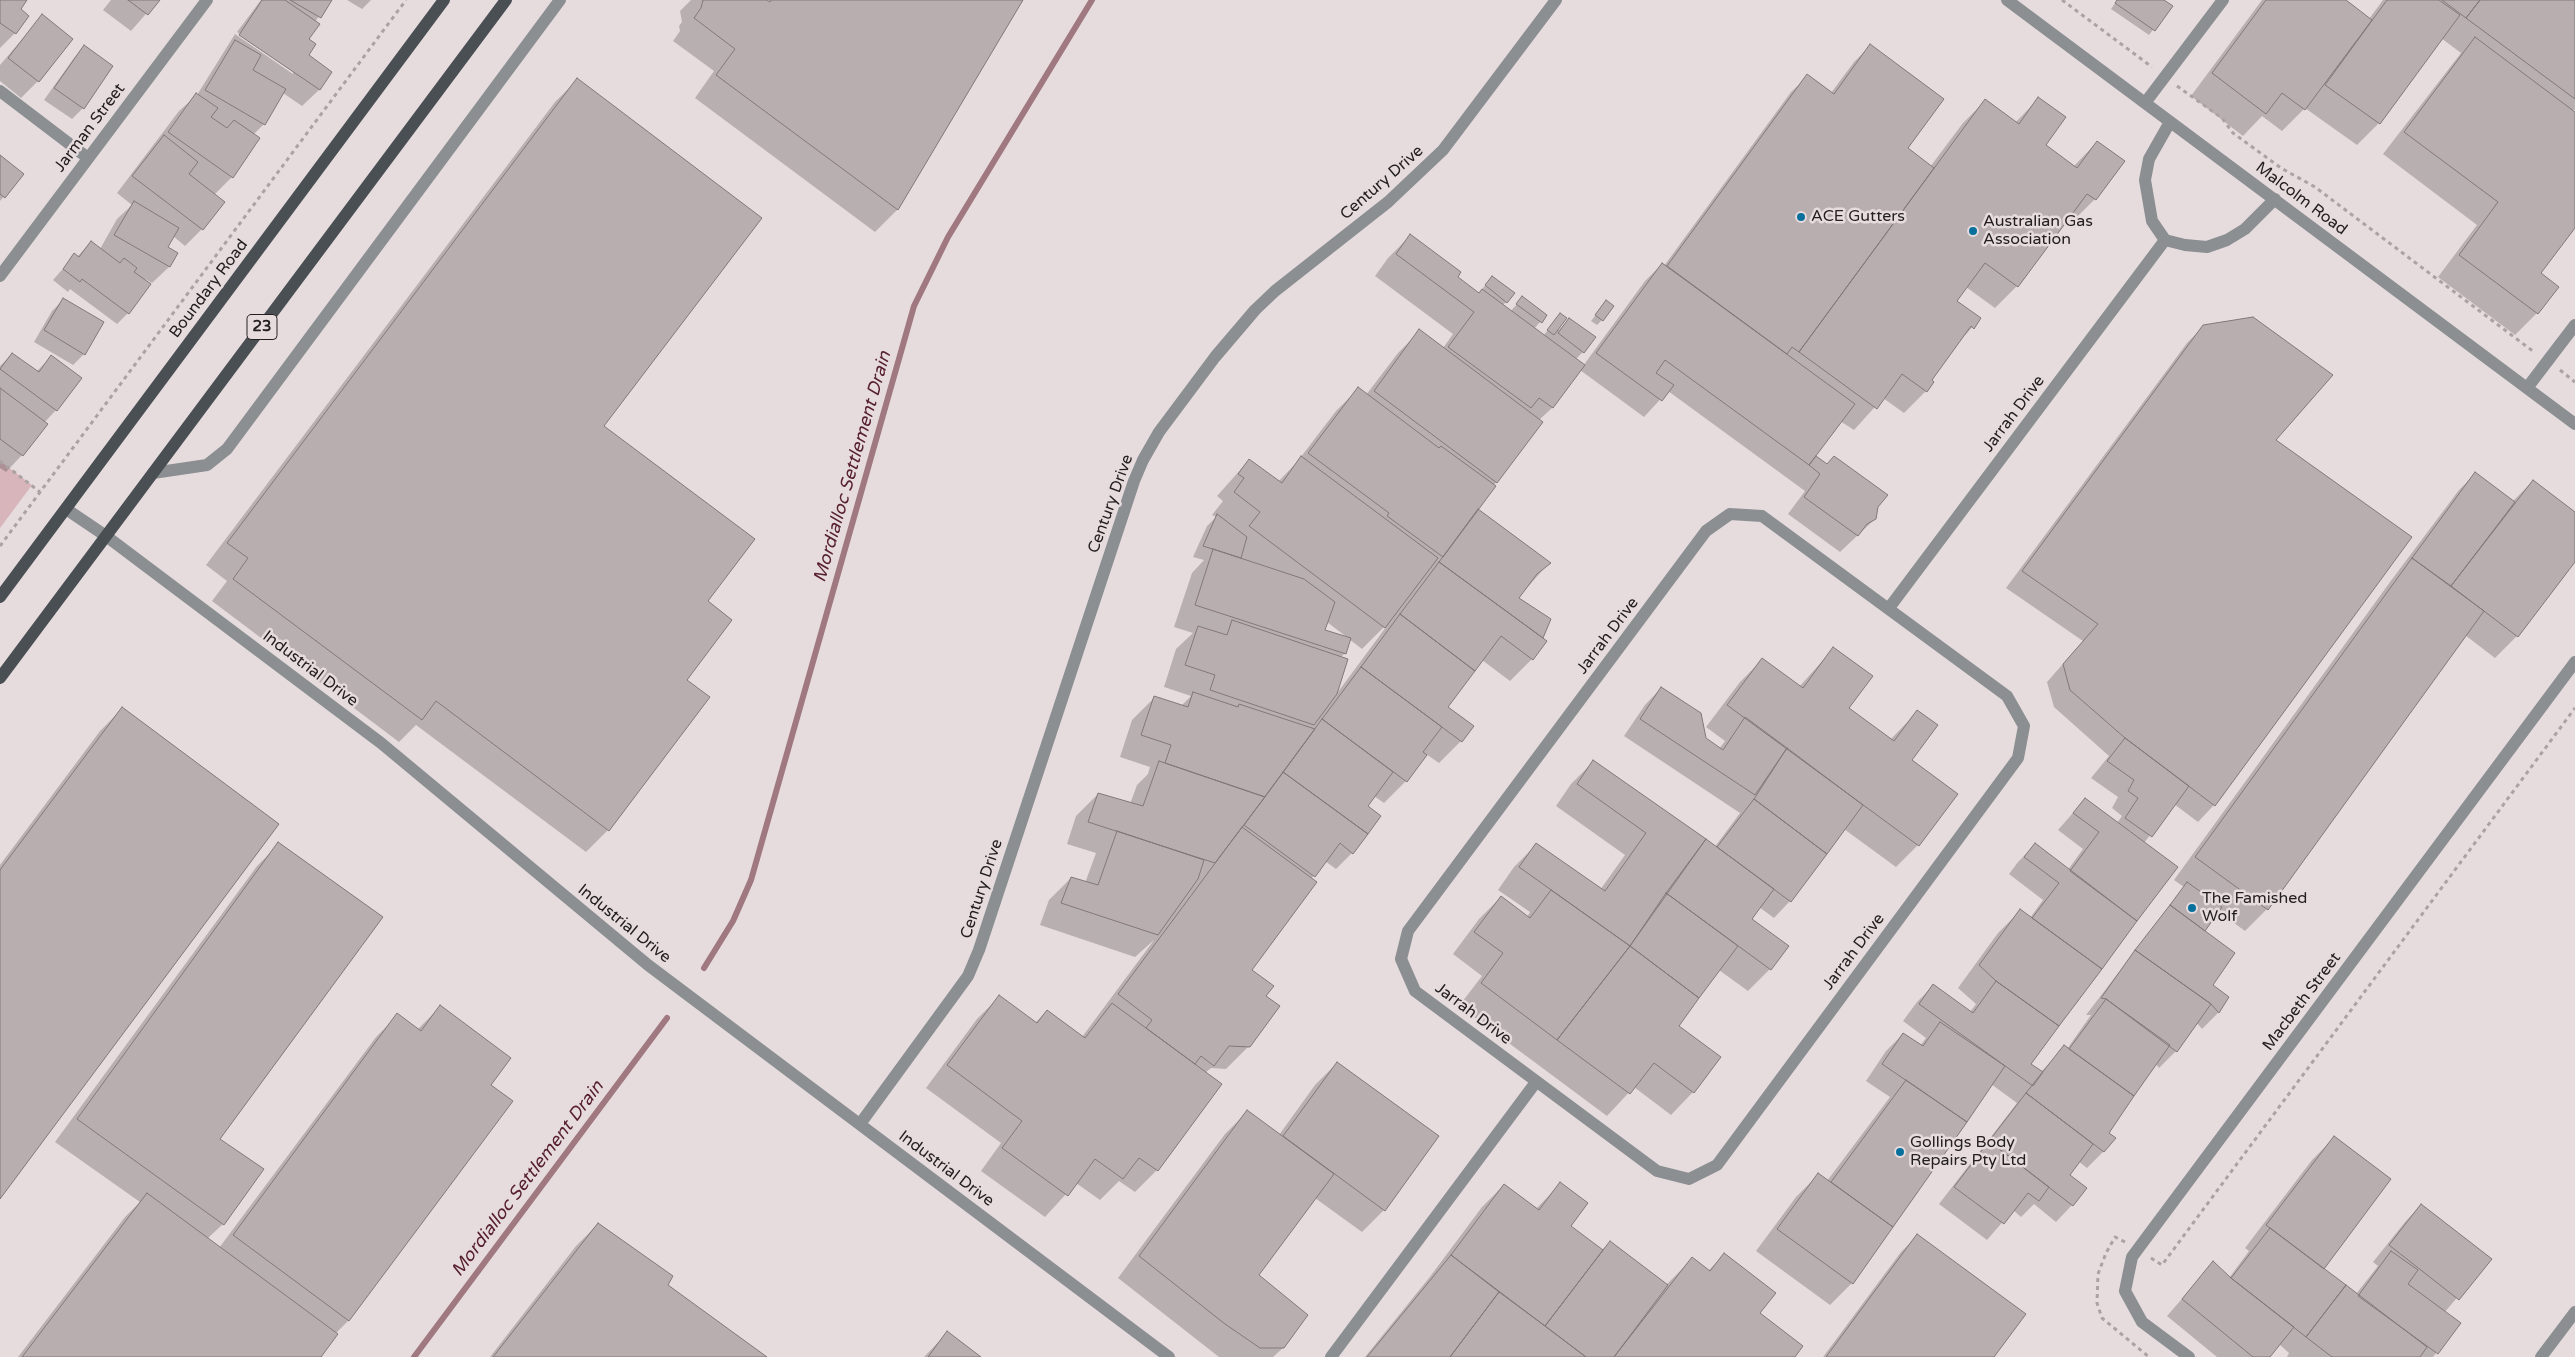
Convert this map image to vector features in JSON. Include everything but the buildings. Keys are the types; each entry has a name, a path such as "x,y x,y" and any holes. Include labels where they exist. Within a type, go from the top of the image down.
{"main road":[{"name":"Boundary Road","path":"0,596 444,0"},
{"name":"23","path":"0,678 506,0"}],"street":[{"name":"Jarman Street","path":"0,276 206,0"},
{"path":"153,473 207,465 228,449 560,0"},
{"name":"Century Drive","path":"860,1124 968,976 1134,481 1159,432 1215,357 1255,310 1275,291 1388,202 1443,150 1556,0"},
{"name":"Malcolm Road","path":"2007,0 2575,424"},
{"path":"2145,103 2223,0"},
{"path":"0,91 88,158"},
{"path":"2170,122 2149,160 2145,180 2152,221 2165,240 2185,245 2207,247 2226,240 2245,230 2275,199"},
{"name":"Jarrah Drive","path":"1889,608 2165,240"},
{"path":"2527,388 2575,324"},
{"name":"Industrial Drive","path":"66,509 106,536 381,742 648,965 1169,1357"},
{"name":"Jarrah Drive","path":"1730,514 1762,516 1889,608 2007,696 2024,726 2018,758 1717,1165 1689,1179 1657,1170 1415,991 1402,959 1408,931 1706,531 1730,514"},
{"name":"Macbeth Street","path":"2189,1357 2142,1322 2125,1291 2132,1257 2575,662"},
{"path":"1331,1357 1536,1082"},
{"path":"2541,1357 2575,1312"}],"path":[{"path":"0,546 406,0"},
{"path":"2062,0 2222,118 2233,133 2281,168 2315,187 2575,382"},
{"path":"0,461 40,492"},
{"path":"2150,1357 2102,1318 2097,1303 2098,1274 2115,1237 2139,1249 2162,1265 2575,708"}],"shaded area":[{"path":"0,461 32,485 0,528"}],"waterway":[{"name":"Mordialloc Settlement Drain","path":"704,968 733,921 751,880 914,306 948,237 1092,0"},
{"name":"Mordialloc Settlement Drain","path":"414,1357 667,1018"}],"place":[{"name":"ACE Gutters","path":"1801,217"},
{"name":"Australian Gas Association","path":"1973,231"},
{"name":"The Famished Wolf","path":"2192,908"},
{"name":"Gollings Body Repairs Pty Ltd","path":"1900,1152"}]}
